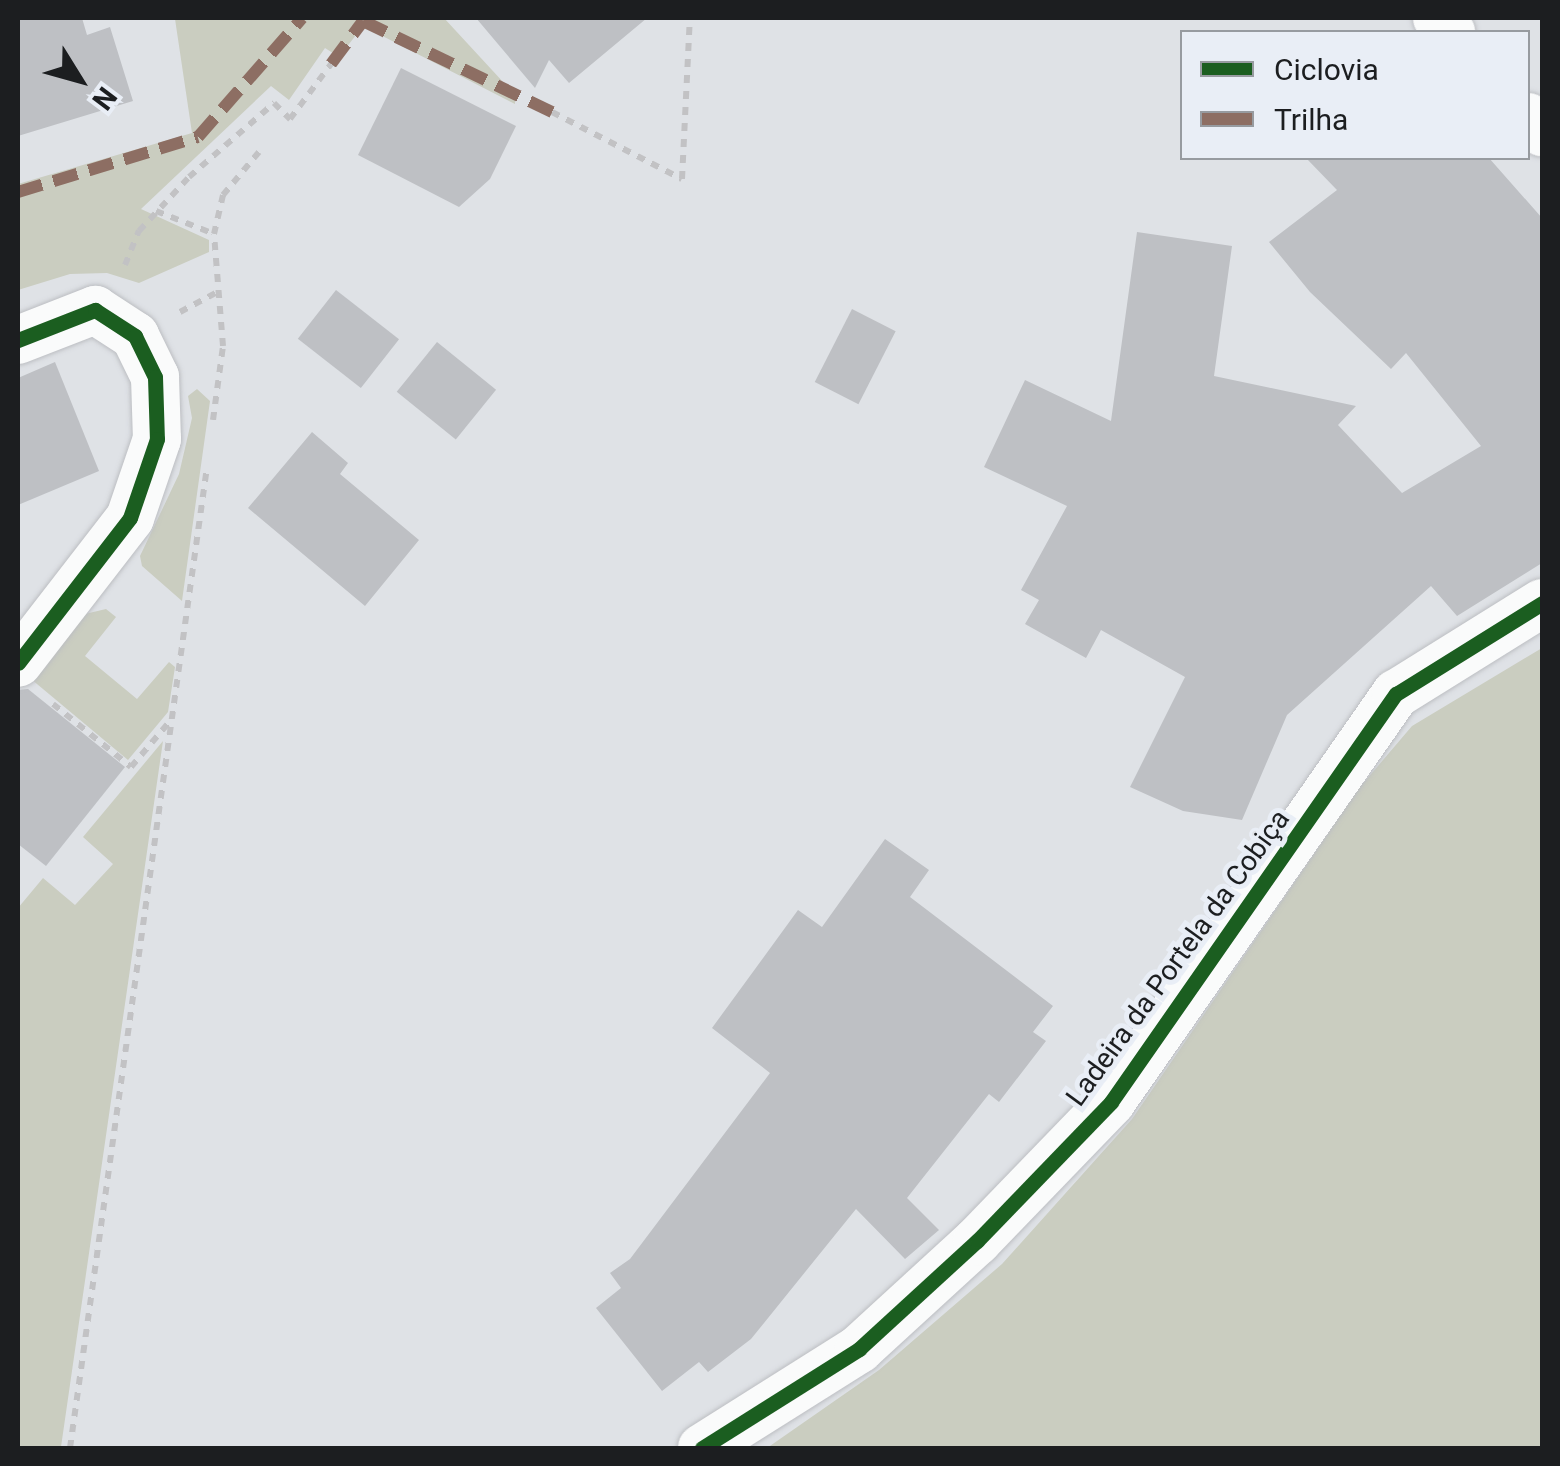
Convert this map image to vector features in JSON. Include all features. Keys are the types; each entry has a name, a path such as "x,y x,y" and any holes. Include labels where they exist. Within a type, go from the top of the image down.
{"street":[{"path":"18,340 95,310 136,336 155,377 157,439 130,518 32,681"},
{"name":"Ladeira da Portela da Cobiça","path":"702,1448 859,1349 977,1240 1111,1102 1396,694 1542,603"}],"path":[{"path":"552,112 682,179 690,18"},
{"path":"120,277 132,244 156,211 274,103 290,119 331,64"},
{"path":"211,440 222,346 214,234 223,195 259,152"},
{"path":"156,211 214,234"},
{"path":"70,1448 208,458"},
{"path":"32,681 131,767 172,719"}],"shaded area":[{"path":"444,18 515,95 515,104 363,26 339,57 325,48 289,100 271,86 141,209 209,240 209,252 139,283 107,273 70,274 18,290 18,184 192,133 175,19"},
{"path":"197,389 210,401 182,601 142,566 140,556 179,474 192,418 188,396"},
{"path":"106,609 116,617 85,656 137,699 169,662 175,667 168,712 128,760 31,679 85,614"},
{"path":"1542,648 1542,1448 767,1448 879,1370 1002,1264 1132,1119 1360,787 1412,726"},
{"path":"163,741 61,1447 18,1448 18,908 43,878 75,905 113,864 83,837"}],"building":[{"path":"18,18 82,18 87,35 110,27 133,101 18,136"},
{"path":"476,18 647,18 569,83 549,60 535,88"},
{"path":"401,68 516,126 490,179 459,207 358,155"},
{"path":"1308,160 1491,160 1542,218 1542,563 1457,616 1431,586 1287,715 1242,820 1183,811 1130,787 1185,677 1101,630 1086,658 1025,624 1039,600 1021,590 1067,506 984,467 1025,380 1111,421 1137,232 1232,246 1214,376 1356,406 1338,425 1402,493 1481,446 1406,353 1391,369 1310,292 1269,242 1337,190"},
{"path":"336,290 399,339 361,388 298,339"},
{"path":"852,309 896,331 858,404 815,382"},
{"path":"437,342 496,390 456,440 397,392"},
{"path":"55,362 99,471 18,505 18,378"},
{"path":"312,432 348,463 340,474 419,540 365,606 248,508"},
{"path":"28,689 125,767 46,866 18,844 18,690"},
{"path":"885,839 929,870 910,897 1053,1006 1033,1032 1046,1041 999,1102 989,1094 907,1198 939,1230 905,1259 856,1209 751,1339 708,1372 699,1362 662,1391 596,1308 621,1288 610,1273 630,1259 770,1073 712,1028 798,910 822,927"}],"marked path":[{"path":"18,192 198,137 302,18"},
{"path":"331,64 363,21 552,112"}],"cycle path":[{"path":"18,340 95,310 135,336 155,377 157,439 130,518 18,663"},
{"path":"702,1448 859,1349 977,1241 1111,1102 1396,694 1542,603"}]}
